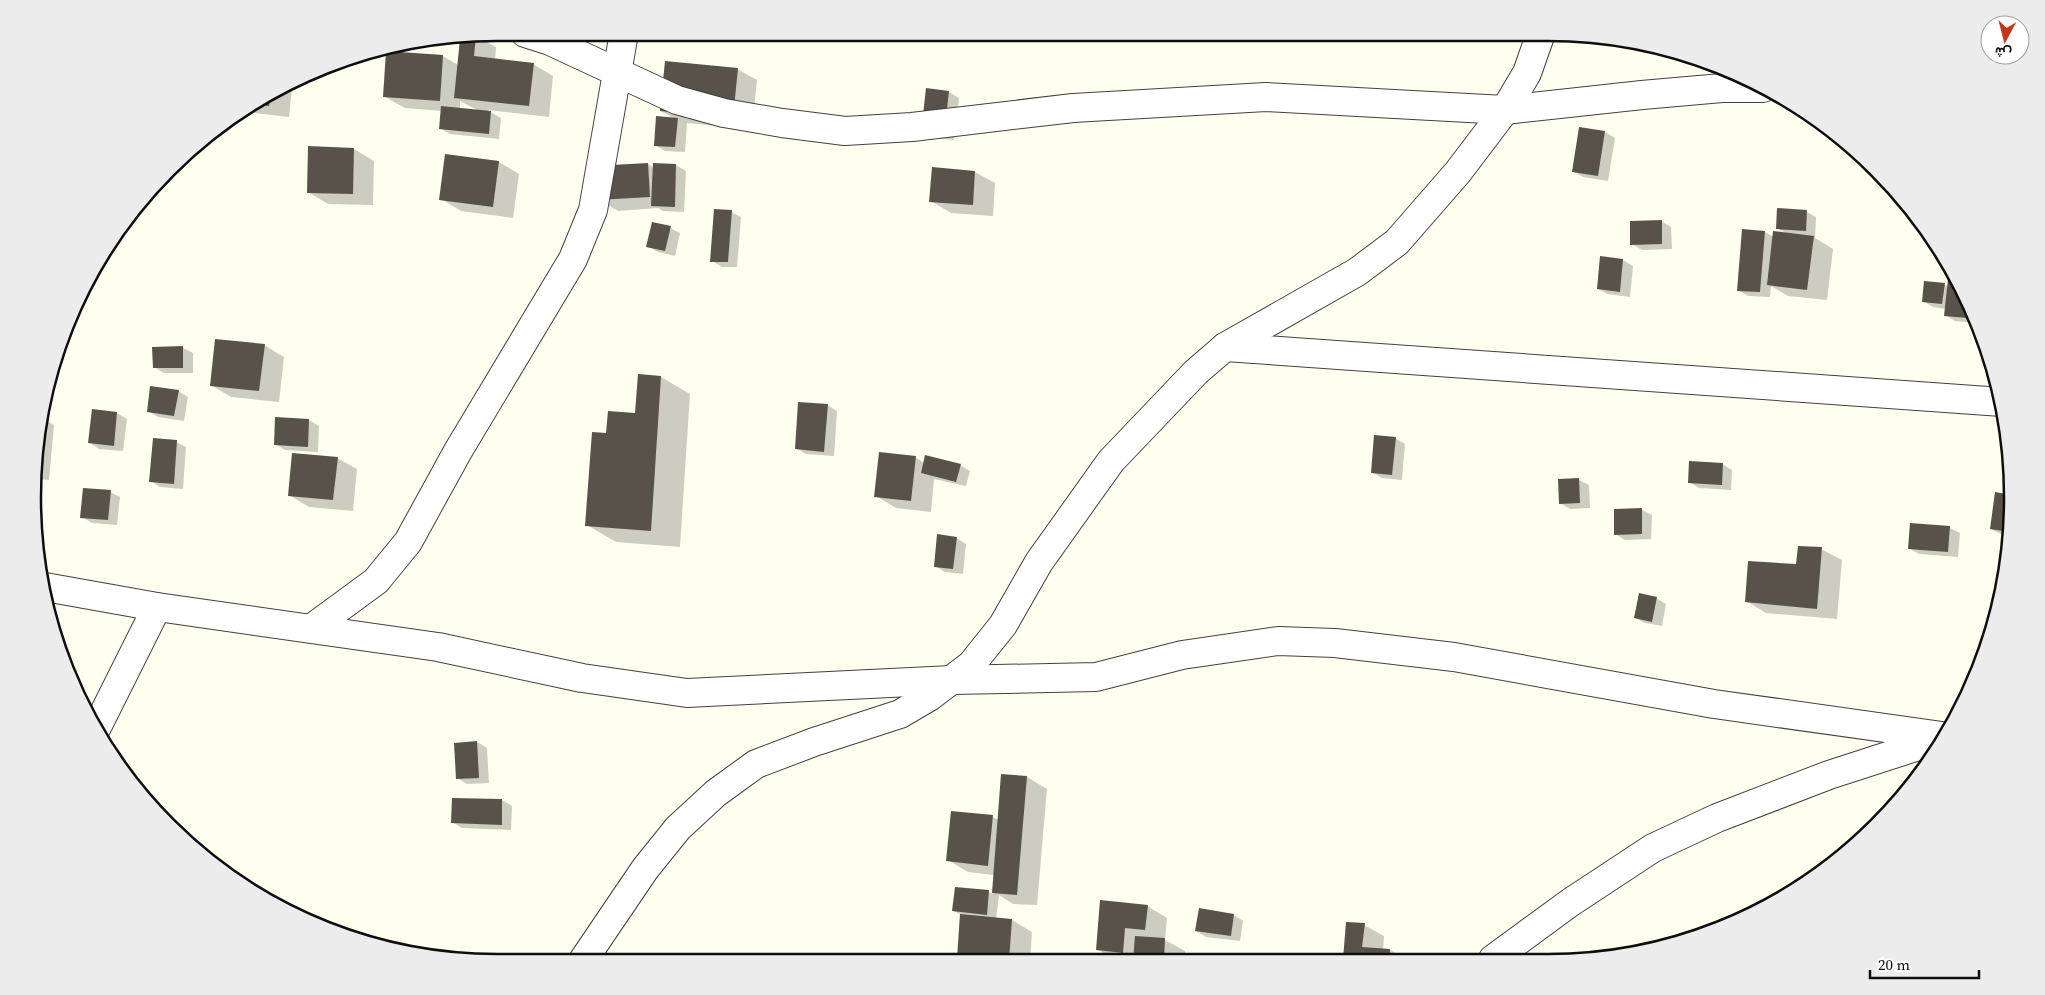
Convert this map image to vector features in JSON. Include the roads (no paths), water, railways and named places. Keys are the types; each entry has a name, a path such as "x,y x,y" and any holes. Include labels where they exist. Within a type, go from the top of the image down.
{"street":[{"path":"550,41 677,100 724,113 782,123 845,130 912,127 1073,108 1266,98 1505,110 1642,95 1722,88 1749,88"},
{"path":"312,628 376,581 408,542 458,451 573,259 593,210 622,41"},
{"path":"587,954 644,869 678,828 716,793 756,764 814,742 900,714 929,697 972,665 1003,625 1039,562 1111,461 1196,372 1225,347 1357,272 1397,242 1458,172 1505,110 1527,73 1538,41"},
{"path":"1225,347 1993,401"},
{"path":"50,588 157,608 438,647 582,678 687,693 952,680 1096,677 1182,655 1278,641 1335,642 1454,656 1704,702 1937,735"},
{"path":"99,721 157,608"},
{"path":"1500,954 1571,902 1653,848 1717,818 1829,775 1933,741"}]}
